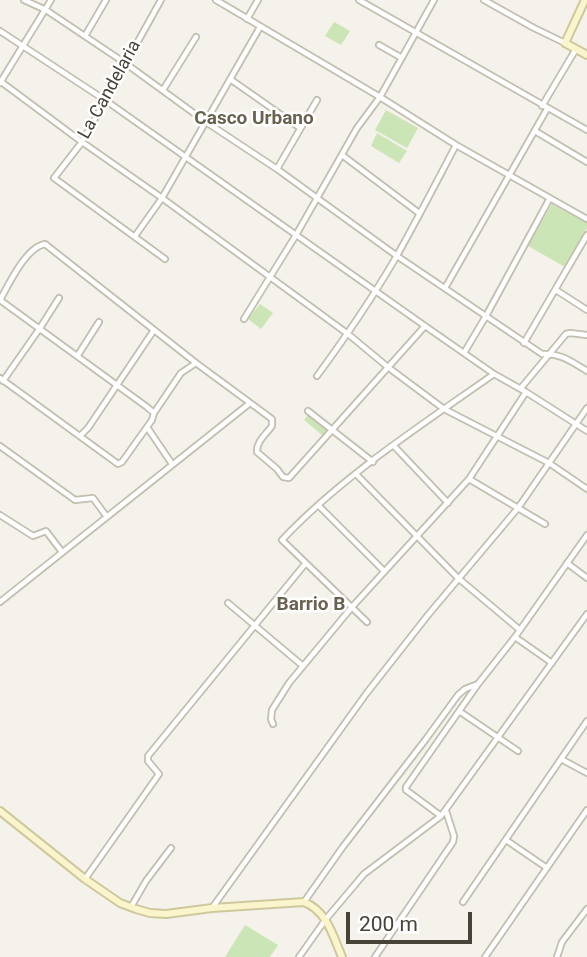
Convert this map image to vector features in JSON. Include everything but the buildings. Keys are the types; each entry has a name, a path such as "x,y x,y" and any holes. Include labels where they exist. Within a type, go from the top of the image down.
{"main road":[{"path":"585,0 565,43 587,55"},
{"path":"0,811 85,879 120,903 150,913 166,914 304,902 314,906 326,919 340,956"}],"street":[{"path":"24,0 46,9 125,63 542,355 564,357 587,372"},
{"path":"51,0 0,82 348,334 444,409 549,463 587,489"},
{"path":"85,36 106,0"},
{"name":"La Candelaria","path":"135,236 54,178 82,142 161,0"},
{"path":"216,0 456,145 587,219"},
{"path":"247,19 258,0"},
{"path":"359,0 587,130"},
{"path":"244,318 296,236 357,128 380,97 434,0"},
{"path":"484,0 565,43"},
{"path":"165,259 135,236 162,198 260,27"},
{"path":"0,31 105,100 425,327 587,430"},
{"path":"163,90 197,37"},
{"path":"379,45 402,58"},
{"path":"445,288 535,131 576,49"},
{"path":"230,79 300,128"},
{"path":"276,169 317,100"},
{"path":"535,131 587,162"},
{"path":"317,376 348,334 397,256 456,145"},
{"path":"342,155 419,213"},
{"path":"464,353 550,198"},
{"path":"524,342 587,235"},
{"path":"154,413 0,300 20,266 36,247 45,244 272,419 272,426 257,445 257,452 277,469 283,478 291,478 425,327"},
{"path":"555,289 587,310"},
{"path":"59,298 2,379 118,464 152,421 154,413 181,373 196,363"},
{"path":"78,355 99,322"},
{"path":"80,436 154,330"},
{"path":"520,388 566,334 587,335"},
{"path":"367,622 282,540 318,505 356,474 494,373"},
{"path":"273,724 271,714 274,705 289,683 352,607 469,479 526,392"},
{"path":"0,602 250,403"},
{"path":"212,908 366,694 458,578 518,508 587,408"},
{"path":"308,411 373,462"},
{"path":"147,428 172,464"},
{"path":"0,446 75,500 93,498 107,517"},
{"path":"394,446 448,503"},
{"path":"356,474 458,578 520,630"},
{"path":"469,479 545,524"},
{"path":"318,505 384,571"},
{"path":"0,515 33,536 46,531 62,552"},
{"path":"440,816 406,790 406,787 587,535"},
{"path":"567,563 587,578"},
{"path":"85,879 159,774 148,761 148,756 305,564"},
{"path":"228,603 303,666"},
{"path":"299,957 326,919 364,874 446,811 587,614"},
{"path":"514,637 552,663"},
{"path":"304,902 348,839 458,695 464,689 478,684"},
{"path":"459,711 518,751"},
{"path":"463,902 587,721"},
{"path":"561,759 587,773"},
{"path":"485,957 587,810"},
{"path":"375,957 453,842 454,835 446,811"},
{"path":"506,839 547,868"},
{"path":"131,907 146,881 171,848"},
{"path":"557,957 562,942 587,909"}],"green space":[{"path":"334,22 350,31 341,45 325,36"},
{"path":"386,110 418,128 407,148 375,130"},
{"path":"377,133 407,151 399,163 371,146"},
{"path":"552,204 587,223 587,228 565,267 528,246"},
{"path":"260,304 273,313 261,329 248,319"},
{"path":"312,410 331,426 322,435 304,420"},
{"path":"245,925 278,945 270,957 225,957"}],"district":[{"name":"Casco Urbano","path":"254,119"},
{"name":"Barrio B","path":"311,605"}]}
